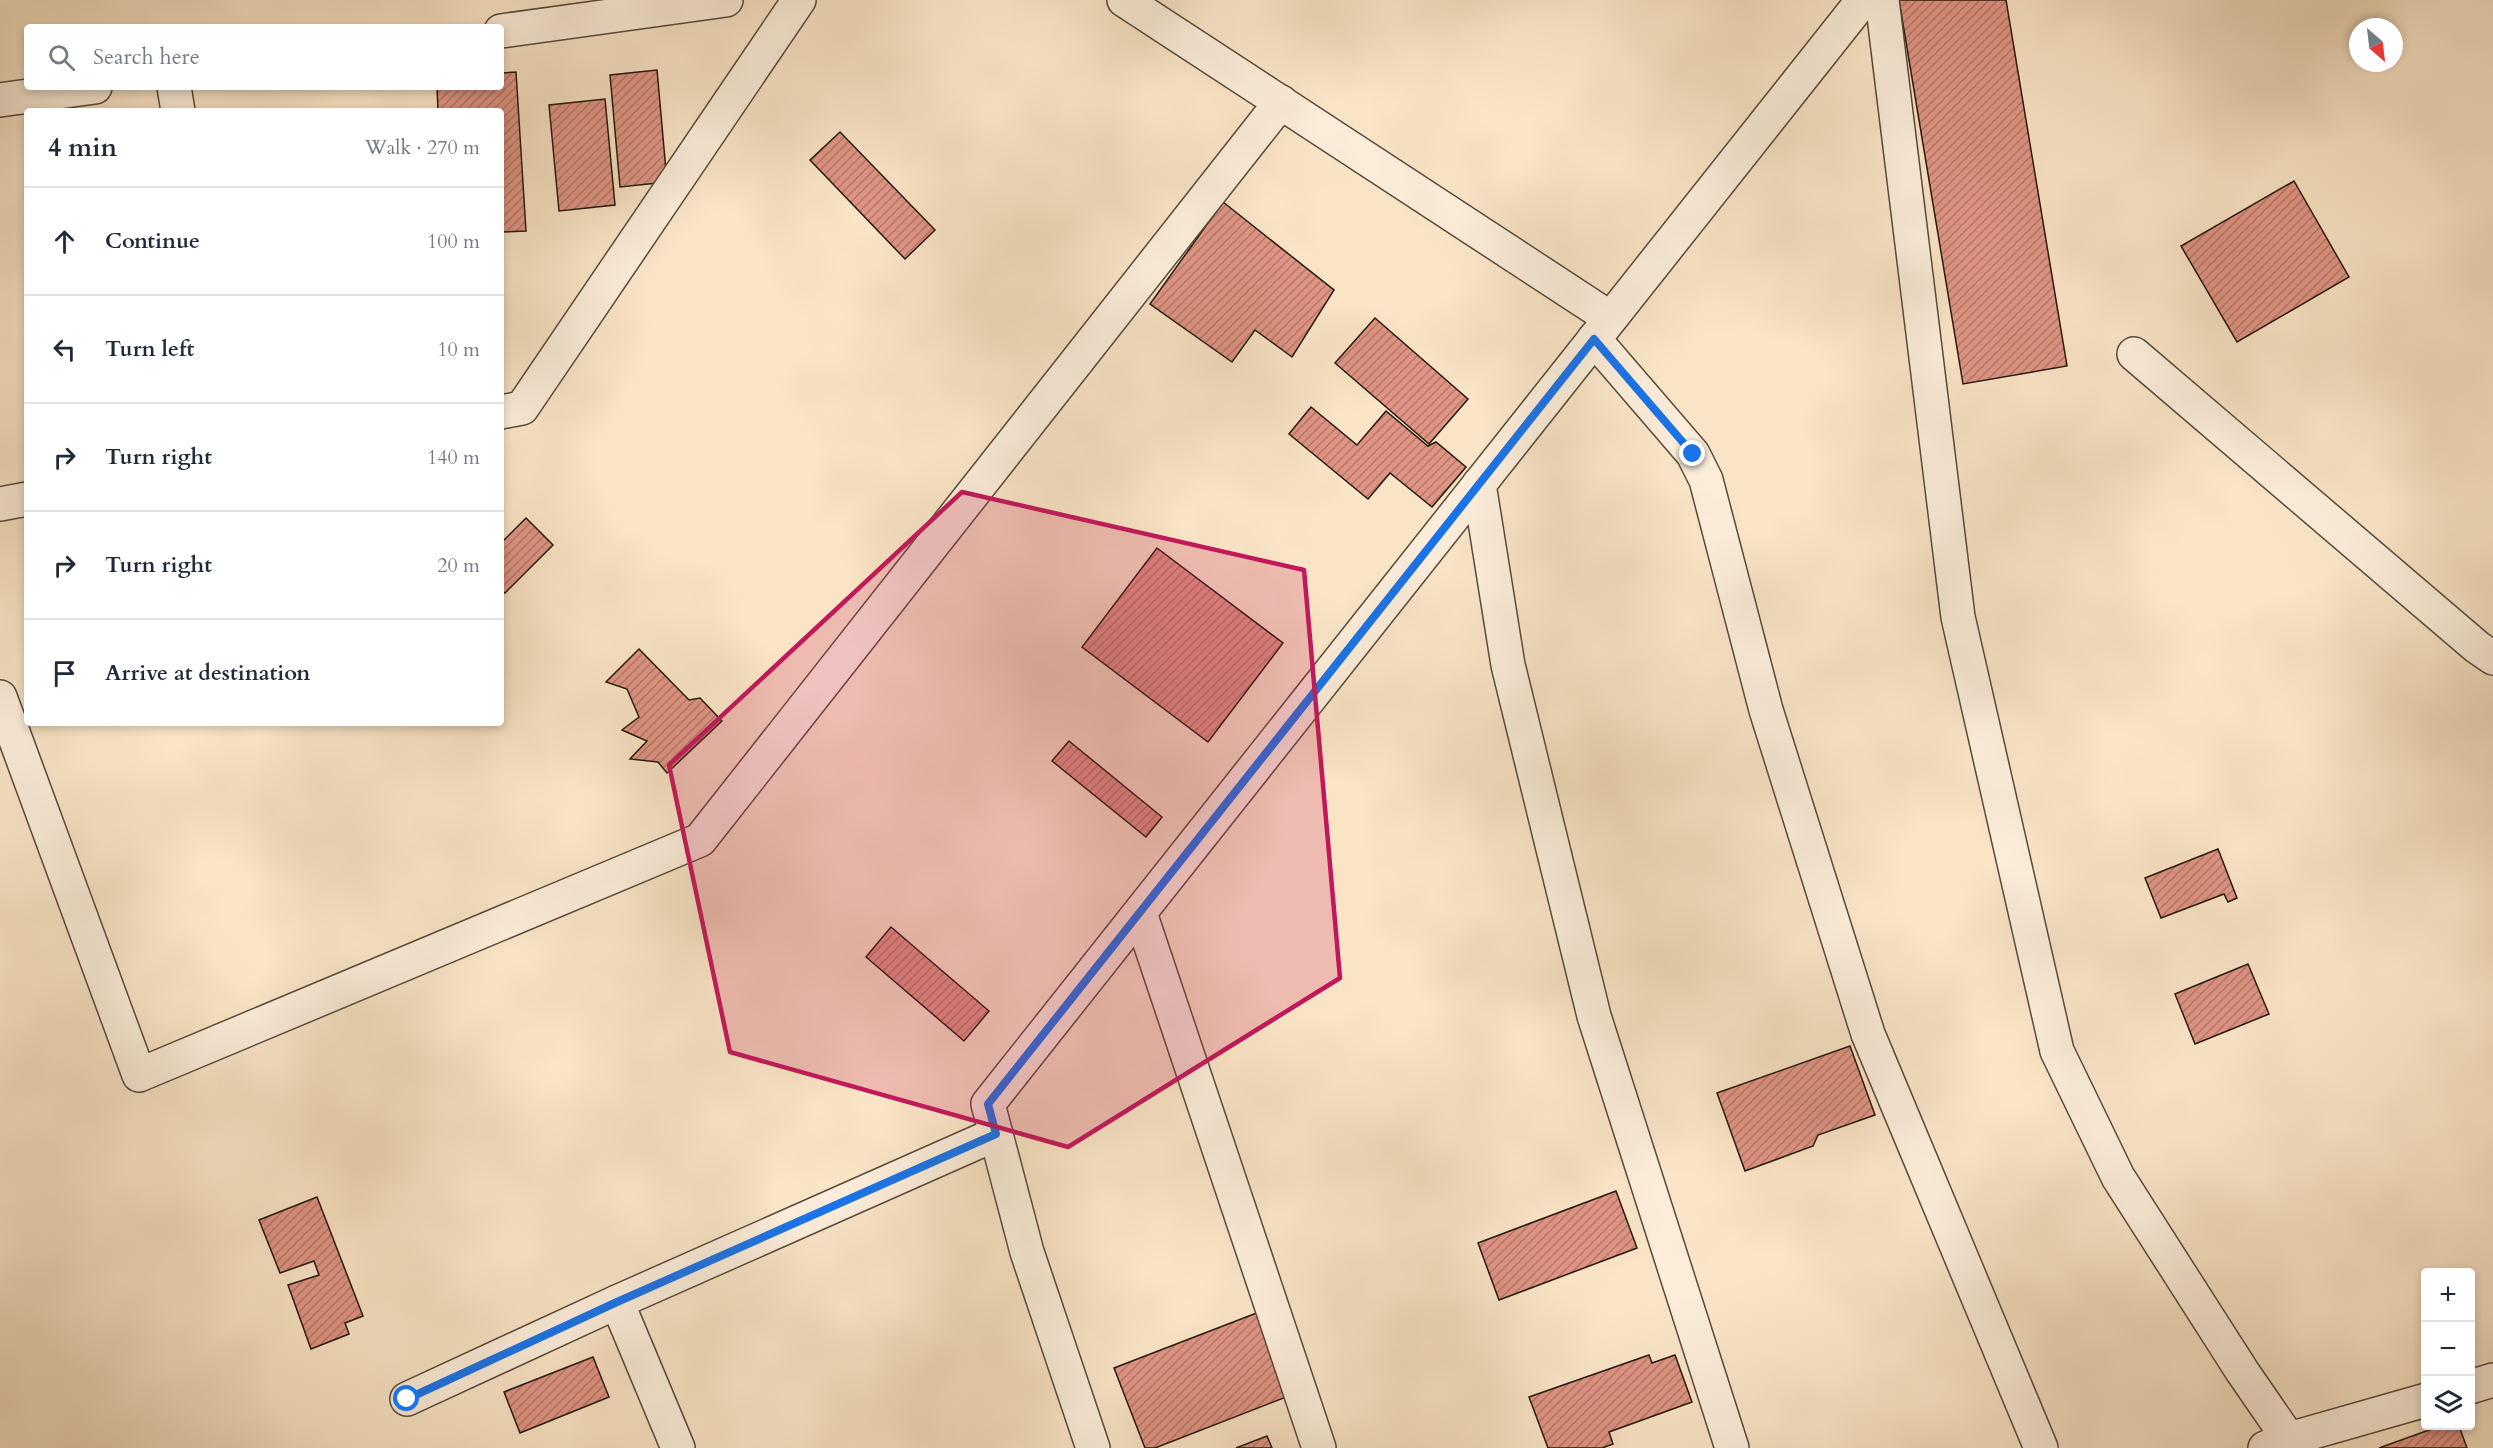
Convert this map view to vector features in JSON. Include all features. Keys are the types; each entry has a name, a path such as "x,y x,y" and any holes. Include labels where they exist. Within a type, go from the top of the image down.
{"street":[{"path":"504,31 726,0"},
{"path":"504,411 522,408 799,0"},
{"path":"1124,0 1281,102 1602,328 1693,454 1706,480 1766,710 1868,1034 2041,1448"},
{"path":"1094,1448 1027,1252 988,1104 1863,0"},
{"path":"1882,0 1958,617 2057,1051 2118,1178 2242,1371 2283,1445 2421,1402"},
{"path":"0,100 73,90"},
{"path":"174,90 178,108"},
{"path":"0,697 139,1075 700,840 1281,102"},
{"path":"2134,354 2488,647"},
{"path":"1479,484 1508,664 1594,1016 1732,1448"},
{"path":"0,504 24,500"},
{"path":"1140,913 1319,1448"},
{"path":"407,1399 617,1302 996,1134"},
{"path":"617,1302 678,1448"},
{"path":"2475,1385 2493,1380"}],"highlighted area":[{"path":"962,492 1304,570 1340,978 1068,1147 730,1052 669,765"}],"building":[{"path":"1899,0 2006,0 2067,366 1963,384"},
{"path":"657,70 667,182 620,187 610,75"},
{"path":"516,72 526,231 504,232 504,108 438,108 437,90 504,90 504,73"},
{"path":"605,99 615,205 559,211 549,105"},
{"path":"840,132 935,230 905,259 810,160"},
{"path":"2294,181 2349,277 2237,342 2181,246"},
{"path":"1223,202 1334,290 1292,357 1255,330 1232,362 1150,304"},
{"path":"1375,318 1468,399 1429,444 1335,363"},
{"path":"1311,407 1357,445 1386,411 1428,446 1436,442 1466,467 1432,507 1390,473 1368,499 1289,434"},
{"path":"526,518 553,545 505,593 504,592 504,540"},
{"path":"1157,548 1283,643 1208,742 1082,647"},
{"path":"639,649 689,700 700,698 722,721 667,773 658,762 630,759 647,741 622,730 639,717 627,689 606,682"},
{"path":"1069,741 1162,817 1146,837 1052,761"},
{"path":"2218,849 2237,898 2228,902 2224,894 2161,918 2145,878"},
{"path":"891,927 989,1011 964,1041 866,957"},
{"path":"2248,964 2269,1014 2195,1044 2175,994"},
{"path":"1850,1046 1875,1115 1818,1135 1813,1146 1745,1171 1717,1093"},
{"path":"1616,1191 1637,1248 1499,1300 1478,1243"},
{"path":"317,1197 363,1316 345,1323 349,1334 311,1349 288,1285 319,1275 314,1261 280,1273 259,1220"},
{"path":"1267,1309 1299,1392 1155,1448 1145,1448 1114,1368"},
{"path":"1649,1355 1652,1363 1675,1355 1692,1402 1609,1432 1613,1444 1602,1448 1548,1448 1529,1397"},
{"path":"593,1357 609,1397 520,1433 504,1392"},
{"path":"2429,1430 2460,1430 2467,1448 2379,1448"},
{"path":"1267,1436 1272,1448 1236,1448"}],"route":[{"path":"407,1399 617,1302 996,1134 988,1104 1594,339 1693,454"}]}
